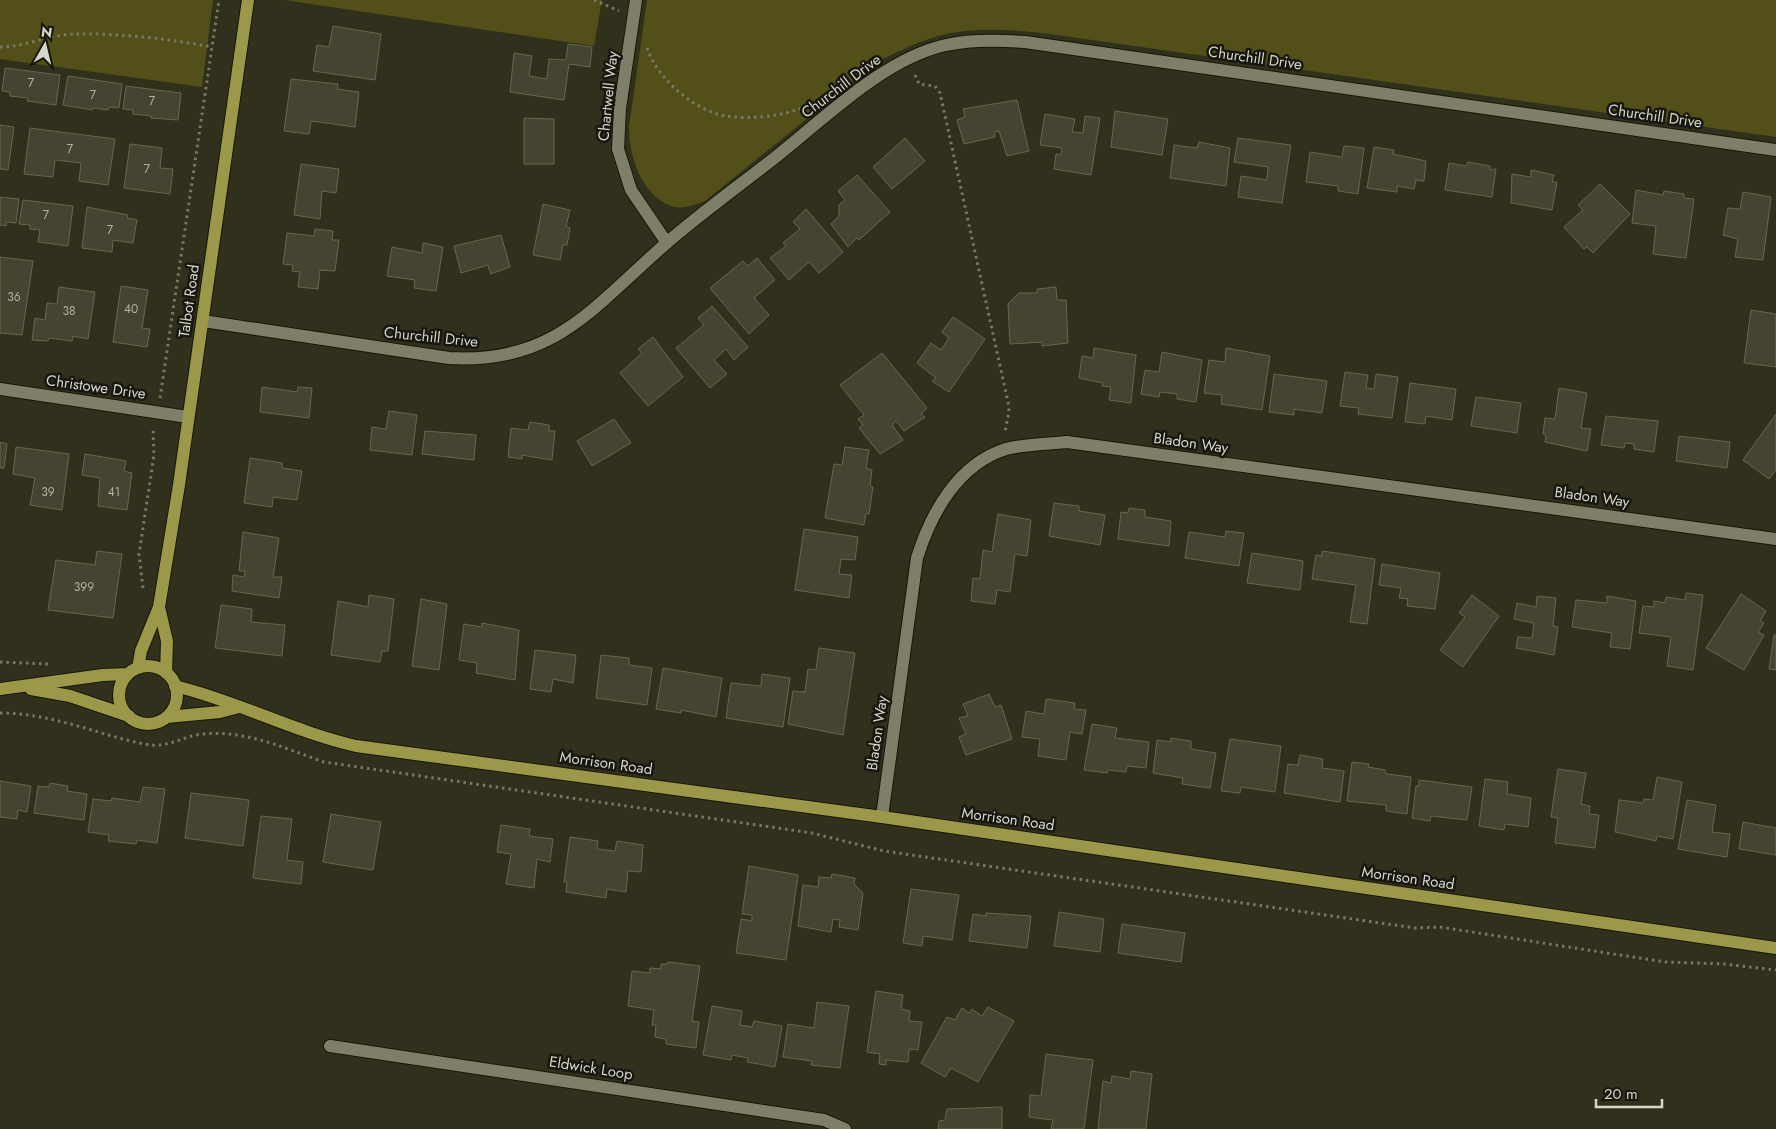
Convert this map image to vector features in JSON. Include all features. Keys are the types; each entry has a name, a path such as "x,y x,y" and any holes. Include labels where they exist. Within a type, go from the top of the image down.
{"main road":[{"name":"Talbot Road","path":"133,671 159,607 179,485 248,0"},
{"name":"Talbot Road","path":"159,607 168,646 166,673"},
{"path":"0,689 133,671 148,666 166,673 175,686 177,697 174,708 167,717 158,722 148,724 137,722 122,707 119,695 121,684 133,671"},
{"name":"Morrison Road","path":"175,686 200,692 332,740 356,746 882,817 1776,948"},
{"path":"21,687 70,696 129,716"},
{"path":"167,717 220,712 239,707"}],"street":[{"name":"Chartwell Way","path":"636,0 620,108 618,149 631,190 667,243"},
{"name":"Churchill Drive","path":"203,321 449,358 477,360 500,357 541,345 572,326 667,243 884,71 946,45 995,40 1025,42 1776,150"},
{"name":"Christowe Drive","path":"0,389 188,417"},
{"name":"Bladon Way","path":"882,817 917,558 926,529 951,490 965,473 984,459 1007,449 1067,442 1776,539"},
{"name":"Eldwick Loop","path":"330,1046 824,1120 845,1129"}],"path":[{"path":"142,595 144,585 139,554 154,454 153,428 157,412 218,0"},
{"path":"594,0 634,18"},
{"path":"0,47 15,46 74,34 175,40 212,47"},
{"path":"645,41 650,57 667,81 711,111 742,117 793,111 810,105"},
{"path":"909,59 919,84 935,86 940,93 1008,402 1009,411 1003,439 1007,449"},
{"path":"0,662 50,664"},
{"path":"0,712 58,720 145,744 163,746 201,734 249,735 324,762 812,833 884,851 1415,928 1440,927 1665,962 1724,964 1776,970"}],"shaded area":[{"path":"0,0 213,0 202,87 0,59"},
{"path":"284,0 602,0 594,46"},
{"path":"647,0 1776,0 1776,137 1057,35 1012,30 983,30 953,33 930,38 877,62 705,201 688,206 675,207 652,193 639,173 631,150 629,127"}],"building":[{"path":"333,26 381,34 375,80 313,71 317,45 329,47"},
{"path":"568,44 592,47 590,67 569,64 564,100 510,92 514,53 532,56 529,76 547,79 549,59 566,60"},
{"path":"5,68 60,75 56,105 27,101 28,98 10,96 10,92 2,91"},
{"path":"68,76 122,84 119,108 109,107 108,110 93,108 92,110 63,105"},
{"path":"291,79 338,84 337,89 359,92 355,127 311,121 309,134 284,131"},
{"path":"126,86 181,93 178,120 151,118 151,116 133,114 133,110 123,109"},
{"path":"1017,100 1029,151 1007,156 999,131 994,132 995,137 964,144 957,120 965,117 963,109"},
{"path":"1115,111 1168,119 1162,155 1111,147"},
{"path":"1045,114 1075,119 1072,132 1083,133 1085,116 1100,118 1091,175 1054,169 1056,154 1061,155 1062,148 1040,145"},
{"path":"524,118 554,119 554,164 524,164"},
{"path":"0,125 14,127 8,170 0,169"},
{"path":"30,128 115,139 108,185 79,181 81,163 55,160 53,177 24,174"},
{"path":"905,138 925,161 892,189 873,167"},
{"path":"1238,138 1291,145 1282,203 1238,197 1241,176 1267,180 1268,167 1234,162"},
{"path":"1199,142 1230,148 1226,186 1170,178 1174,145 1197,148"},
{"path":"130,144 162,148 160,168 173,169 170,194 124,188"},
{"path":"1344,146 1364,148 1358,194 1338,191 1338,186 1306,182 1310,152 1342,157"},
{"path":"1374,147 1394,150 1393,154 1426,161 1424,181 1416,180 1414,189 1397,186 1397,192 1367,188"},
{"path":"1468,162 1490,166 1490,170 1496,169 1492,197 1445,190 1449,163 1466,166"},
{"path":"301,164 339,169 336,193 322,191 320,219 294,215"},
{"path":"1531,170 1554,175 1552,182 1557,182 1552,210 1511,203 1512,174 1531,177"},
{"path":"857,175 890,212 859,240 857,238 848,247 831,224 839,216 839,205 845,200 838,191"},
{"path":"1600,184 1630,214 1593,253 1587,247 1584,249 1564,227 1583,210 1578,205"},
{"path":"1636,190 1663,195 1664,191 1684,194 1684,198 1694,199 1686,258 1653,254 1656,226 1632,223"},
{"path":"1743,192 1771,197 1763,260 1735,257 1738,239 1723,235 1728,208 1740,209"},
{"path":"0,197 19,199 16,223 6,222 6,226 0,225"},
{"path":"23,200 73,206 68,246 38,242 40,230 30,229 30,225 19,224"},
{"path":"543,204 570,210 566,226 570,228 567,245 563,245 560,260 533,255"},
{"path":"87,207 128,215 127,218 137,220 133,243 113,240 112,252 82,248"},
{"path":"806,209 843,252 819,273 809,262 789,280 770,258 786,246 783,243 800,229 793,222"},
{"path":"315,229 333,231 332,240 339,240 335,271 320,270 318,289 298,287 300,272 292,271 293,265 283,264 287,233 314,236"},
{"path":"501,235 510,267 491,274 488,265 461,273 454,246"},
{"path":"423,243 443,247 436,291 414,288 415,280 387,276 392,247 422,253"},
{"path":"0,257 33,261 22,335 0,333"},
{"path":"757,258 775,280 754,298 769,315 749,334 710,288 743,261 748,266"},
{"path":"121,286 148,290 142,328 150,329 147,347 113,342"},
{"path":"59,287 95,292 88,339 73,336 72,341 49,338 48,341 32,340 35,318 45,320 47,303 57,304"},
{"path":"1056,287 1057,300 1066,300 1068,343 1042,346 1042,342 1010,344 1008,304 1019,293 1037,293 1037,289"},
{"path":"712,306 748,347 734,360 726,349 714,360 727,374 710,388 676,348 704,325 698,318"},
{"path":"1751,310 1776,314 1776,367 1744,363"},
{"path":"953,317 985,339 949,392 932,381 936,378 917,363 931,343 941,350 949,338 942,332"},
{"path":"653,337 683,377 648,406 620,373 642,353 638,349"},
{"path":"1094,348 1136,355 1131,403 1109,400 1111,387 1102,386 1103,383 1079,378 1082,356 1093,358"},
{"path":"1226,348 1270,356 1262,410 1221,404 1222,395 1204,393 1209,360 1225,362"},
{"path":"1162,352 1202,360 1196,402 1177,399 1177,394 1160,392 1159,397 1141,394 1145,370 1159,372"},
{"path":"882,353 927,408 921,414 925,417 904,431 896,421 892,425 903,440 880,454 859,428 863,425 858,419 864,415 840,385"},
{"path":"1345,372 1368,375 1366,388 1374,389 1376,374 1398,377 1392,418 1358,414 1359,408 1340,406"},
{"path":"1274,374 1327,381 1322,413 1294,409 1294,415 1269,412"},
{"path":"1410,383 1456,389 1452,420 1426,416 1425,424 1405,422"},
{"path":"262,387 297,392 298,387 312,388 309,418 260,412"},
{"path":"1559,388 1587,393 1581,428 1591,429 1587,451 1545,442 1546,436 1543,434 1545,418 1555,419"},
{"path":"1476,397 1521,403 1517,433 1471,426"},
{"path":"389,411 417,415 412,455 370,450 372,427 386,429"},
{"path":"1776,414 1776,470 1769,479 1743,460"},
{"path":"1606,416 1658,421 1654,452 1634,449 1634,444 1625,443 1624,448 1601,445"},
{"path":"614,419 631,443 592,466 577,441"},
{"path":"530,422 549,425 549,431 555,431 552,460 522,455 522,459 508,457 511,428 528,430"},
{"path":"425,431 476,435 474,460 422,454"},
{"path":"1679,436 1730,442 1727,468 1676,461"},
{"path":"0,442 7,444 4,468 0,468"},
{"path":"16,447 69,454 62,510 30,505 35,478 13,474"},
{"path":"845,447 869,450 866,468 872,470 870,486 873,487 869,514 866,513 864,525 825,518 834,464 842,465"},
{"path":"85,454 126,461 124,471 132,473 127,510 98,506 100,478 82,475"},
{"path":"250,458 282,463 282,468 302,471 297,500 273,497 272,507 244,503"},
{"path":"1054,503 1079,506 1079,511 1105,515 1100,545 1049,536"},
{"path":"1129,508 1145,510 1145,517 1171,521 1169,546 1118,539 1121,512 1128,513"},
{"path":"998,514 1031,520 1027,556 1015,554 1010,592 997,590 995,604 971,601 973,578 980,579 983,550 992,552"},
{"path":"804,529 858,537 855,560 841,559 839,574 852,575 849,598 795,590"},
{"path":"1226,531 1244,533 1239,566 1185,558 1189,532 1225,537"},
{"path":"243,532 279,538 273,577 282,577 279,598 232,591 233,575 244,577 245,571 239,571"},
{"path":"97,551 122,554 113,618 48,610 56,560 95,565"},
{"path":"1322,551 1375,559 1367,624 1350,622 1356,585 1312,579 1316,555 1322,556"},
{"path":"1252,553 1303,561 1300,590 1247,583"},
{"path":"1382,564 1440,573 1435,609 1407,606 1408,599 1399,598 1401,588 1379,585"},
{"path":"1686,593 1703,595 1693,670 1667,666 1671,637 1639,633 1643,606 1654,607 1654,601 1665,603 1666,597 1685,600"},
{"path":"1741,594 1766,611 1760,621 1764,623 1758,632 1764,635 1744,670 1706,648"},
{"path":"369,595 394,599 388,651 382,651 380,662 331,655 338,601 368,607"},
{"path":"1472,595 1499,616 1463,667 1440,650 1465,617 1459,613"},
{"path":"1537,596 1556,598 1553,626 1558,627 1554,655 1516,648 1518,637 1532,638 1534,623 1514,619 1517,603 1536,607"},
{"path":"1607,596 1636,601 1630,649 1610,647 1612,633 1572,627 1576,600 1607,603"},
{"path":"421,599 447,604 439,670 412,666"},
{"path":"221,605 252,609 251,622 285,625 282,656 215,648"},
{"path":"482,623 519,630 515,680 476,673 477,663 459,660 464,624 482,627"},
{"path":"1774,635 1776,635 1776,670 1769,669"},
{"path":"819,648 855,653 843,735 788,724 793,691 805,692 808,669 816,670"},
{"path":"535,650 576,655 573,683 553,679 551,692 530,689"},
{"path":"601,655 629,658 629,665 652,668 647,705 596,698"},
{"path":"663,668 722,678 716,717 681,710 681,713 656,709"},
{"path":"762,674 790,678 783,727 726,718 731,683 761,686"},
{"path":"989,694 995,707 1001,705 1012,739 966,755 959,737 966,734 959,718 968,716 963,704"},
{"path":"1046,699 1075,703 1074,709 1086,710 1082,734 1070,732 1066,760 1038,756 1040,739 1022,737 1026,711 1044,714"},
{"path":"1092,724 1117,728 1115,738 1149,742 1146,768 1127,766 1126,772 1108,770 1107,773 1084,770"},
{"path":"1171,738 1191,741 1191,749 1216,753 1210,788 1182,784 1183,778 1153,773 1157,740 1171,742"},
{"path":"1230,739 1281,746 1275,792 1241,787 1240,793 1221,791"},
{"path":"1300,755 1323,759 1322,768 1344,771 1340,802 1284,793 1288,764 1298,765"},
{"path":"1352,762 1369,764 1368,767 1385,770 1386,774 1411,777 1407,814 1386,811 1386,805 1347,801"},
{"path":"1558,769 1586,773 1581,804 1590,806 1589,814 1599,815 1595,848 1555,843 1558,818 1551,817"},
{"path":"1657,777 1682,782 1673,839 1657,836 1656,841 1615,832 1619,800 1643,803 1644,799 1653,800"},
{"path":"1485,779 1508,782 1507,794 1531,798 1528,827 1505,824 1504,830 1479,826"},
{"path":"1419,780 1472,787 1467,820 1431,816 1430,821 1412,818 1416,786 1419,786"},
{"path":"0,781 31,786 27,812 18,810 17,819 0,817"},
{"path":"50,783 68,786 67,791 87,794 84,820 34,813 38,786 49,787"},
{"path":"143,787 165,789 157,843 137,840 136,844 108,841 109,835 88,832 93,799 111,801 112,798 140,802"},
{"path":"191,793 249,800 243,846 185,838"},
{"path":"1687,800 1716,805 1712,832 1730,834 1727,857 1678,849"},
{"path":"331,814 381,822 373,870 323,862"},
{"path":"261,816 292,819 287,860 303,862 301,884 253,878"},
{"path":"1743,822 1776,828 1776,855 1739,849"},
{"path":"501,825 530,829 529,836 553,839 550,862 537,859 534,888 506,884 511,854 497,852"},
{"path":"570,837 598,841 597,849 615,851 617,841 643,845 641,872 628,871 626,892 607,889 606,898 566,892 567,882 564,882"},
{"path":"749,866 798,875 786,960 736,953 741,919 752,921 752,915 742,914"},
{"path":"832,874 855,878 854,884 863,893 858,930 839,927 840,920 833,919 831,932 798,926 803,885 818,887 819,877 831,878"},
{"path":"911,889 959,895 952,940 923,936 922,946 903,943"},
{"path":"1059,912 1104,919 1100,952 1054,946"},
{"path":"986,913 1031,916 1027,948 969,941 973,914 986,916"},
{"path":"1122,924 1185,933 1181,962 1118,953"},
{"path":"668,962 700,966 692,1021 699,1022 696,1048 666,1044 666,1039 655,1037 656,1025 652,1025 654,1010 628,1006 632,971 650,973 650,968 661,969 661,964 667,964"},
{"path":"876,991 903,995 901,1009 910,1011 909,1021 922,1022 918,1050 909,1049 908,1062 886,1060 886,1065 879,1064 880,1054 867,1052"},
{"path":"817,1002 849,1006 840,1068 811,1065 812,1061 783,1057 788,1024 814,1028"},
{"path":"712,1006 742,1011 740,1025 752,1027 754,1021 782,1026 775,1067 747,1062 748,1058 732,1055 731,1060 703,1055"},
{"path":"988,1007 1014,1021 978,1082 951,1068 945,1077 921,1063 947,1017 955,1020 962,1008 969,1013 972,1009 982,1016"},
{"path":"1046,1054 1093,1060 1084,1129 1051,1129 1053,1120 1029,1117 1030,1095 1041,1096"},
{"path":"1131,1071 1152,1074 1146,1129 1098,1129 1103,1081 1111,1083 1112,1076 1130,1079"},
{"path":"1002,1107 1002,1129 938,1129 939,1121 945,1120 947,1109"}]}
